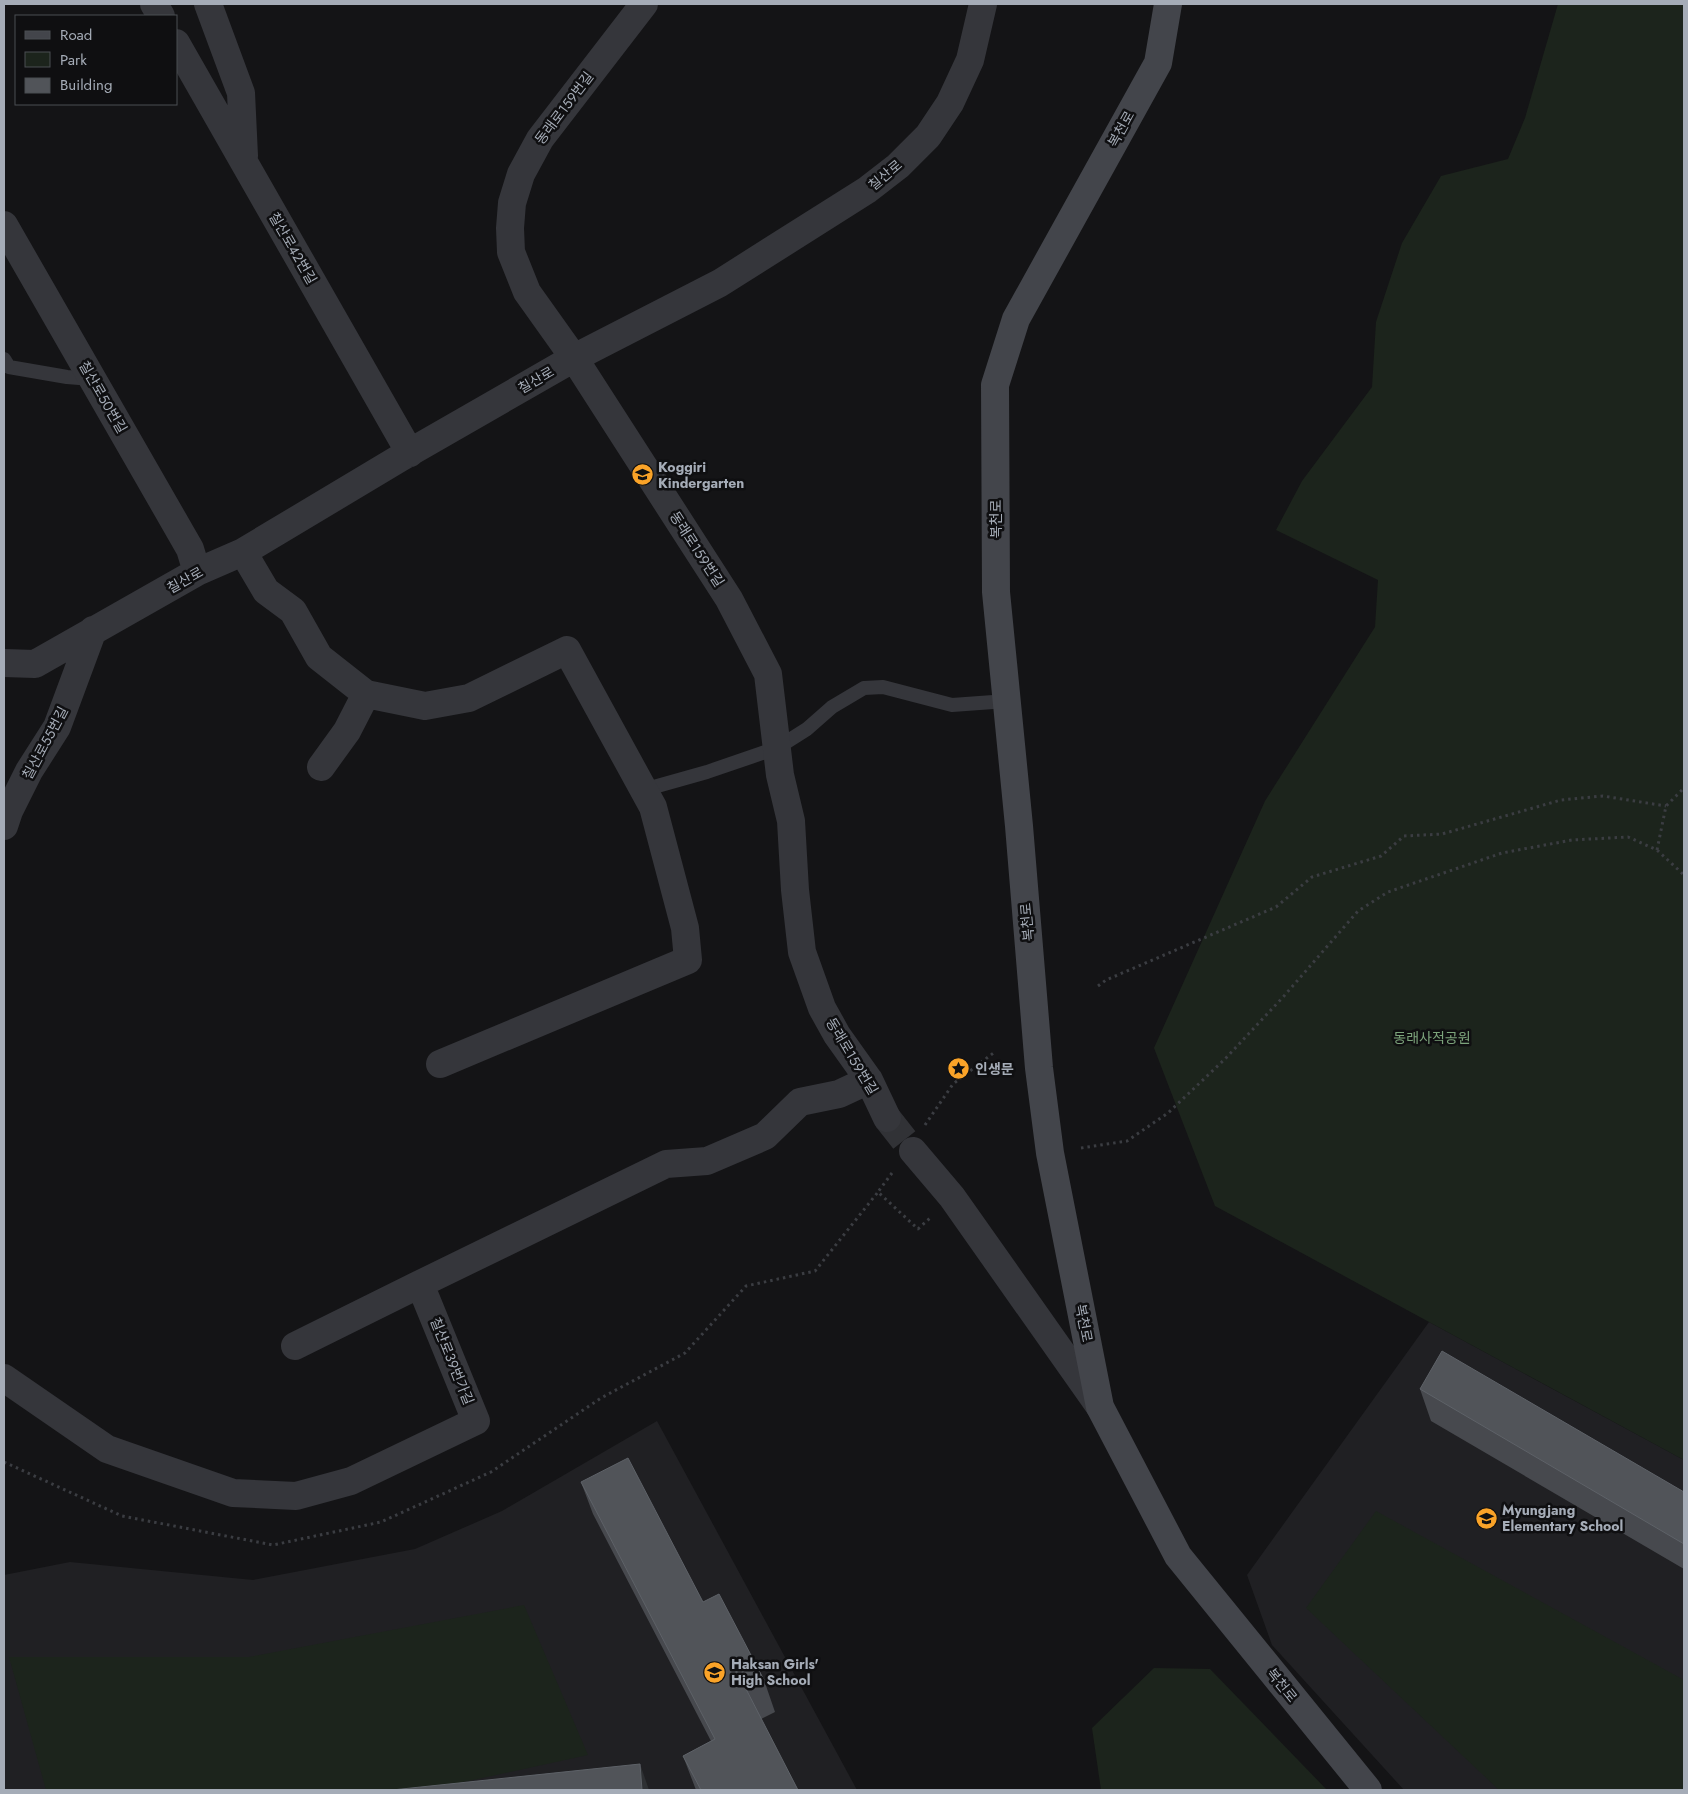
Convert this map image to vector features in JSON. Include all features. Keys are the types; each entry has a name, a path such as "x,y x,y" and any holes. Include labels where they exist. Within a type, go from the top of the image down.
{"street":[{"path":"154,4 160,15"},
{"path":"208,4 241,93 244,162"},
{"name":"동래로159번길","path":"644,4 540,139 521,174 512,203 511,252 527,292 574,358 729,599 768,674 780,775 791,822 795,890 802,952 826,1014 837,1035 869,1080 887,1118"},
{"name":"칠산로","path":"4,663 35,664 197,572 243,552 410,452 574,358 720,283 867,190 898,166 928,136 950,103 970,60 983,4"},
{"name":"복천로","path":"1168,4 1158,63 1016,319 996,385 996,592 1039,1068 1050,1153 1100,1407 1178,1556 1368,1790"},
{"name":"칠산로42번길","path":"178,46 410,452"},
{"name":"칠산로50번길","path":"4,225 190,549 197,572"},
{"path":"243,552 266,591 293,611 319,657 366,694 424,706 469,698 567,650 653,807 685,928 688,960 440,1064"},
{"name":"칠산로55번길","path":"4,826 9,811 29,771 57,727 93,630"},
{"path":"321,766 347,731 366,694"},
{"path":"294,1346 666,1164 707,1160 765,1136 800,1102 839,1094 869,1080"},
{"path":"913,1151 952,1197 1100,1407"},
{"name":"칠산로39번가길","path":"4,1378 107,1450 233,1493 296,1496 351,1481 476,1421 420,1284"}],"lane":[{"path":"4,359 9,368 92,379"},
{"path":"643,790 708,772 777,748 806,729 832,707 864,688 883,687 952,705 1007,701"}],"path":[{"path":"1657,850 1666,806 1684,788"},
{"path":"1098,986 1106,980 1276,907 1312,877 1381,856 1404,836 1442,834 1562,800 1603,796 1666,806"},
{"path":"1050,1153 1127,1141 1168,1113 1238,1045 1284,996 1358,911 1388,892 1502,853 1572,840 1628,836 1657,850 1684,875"}],"shaded area":[{"name":"Myungjang Elementary School","path":"1429,1322 1684,1460 1684,1790 1404,1790 1272,1645 1247,1575"},
{"path":"657,1421 857,1790 4,1790 4,1575 70,1562 253,1580 415,1549 502,1511"}],"green space":[{"name":"동래사적공원","path":"1558,4 1684,4 1684,1460 1215,1206 1154,1048 1265,801 1375,627 1378,580 1276,530 1302,481 1372,387 1376,322 1402,243 1441,176 1508,159 1525,118"},
{"path":"1376,1511 1684,1680 1684,1790 1499,1790 1306,1608"},
{"path":"524,1605 588,1755 427,1790 46,1790 9,1657 249,1657"},
{"path":"1154,1668 1210,1669 1327,1790 1101,1790 1092,1728"}],"building":[{"path":"1442,1351 1684,1492 1684,1544 1420,1389"},
{"name":"Haksan Girls' High School","path":"628,1458 703,1602 719,1594 764,1680 746,1689 798,1790 701,1790 683,1756 715,1739 581,1482"},
{"path":"640,1764 642,1790 392,1790"}],"tunnel":[{"path":"887,1118 913,1151"}],"place":[{"name":"Koggiri Kindergarten","path":"642,475"},
{"name":"인생문","path":"959,1069"},
{"name":"Myungjang Elementary School","path":"1486,1518"},
{"name":"Haksan Girls' High School","path":"715,1672"}]}
